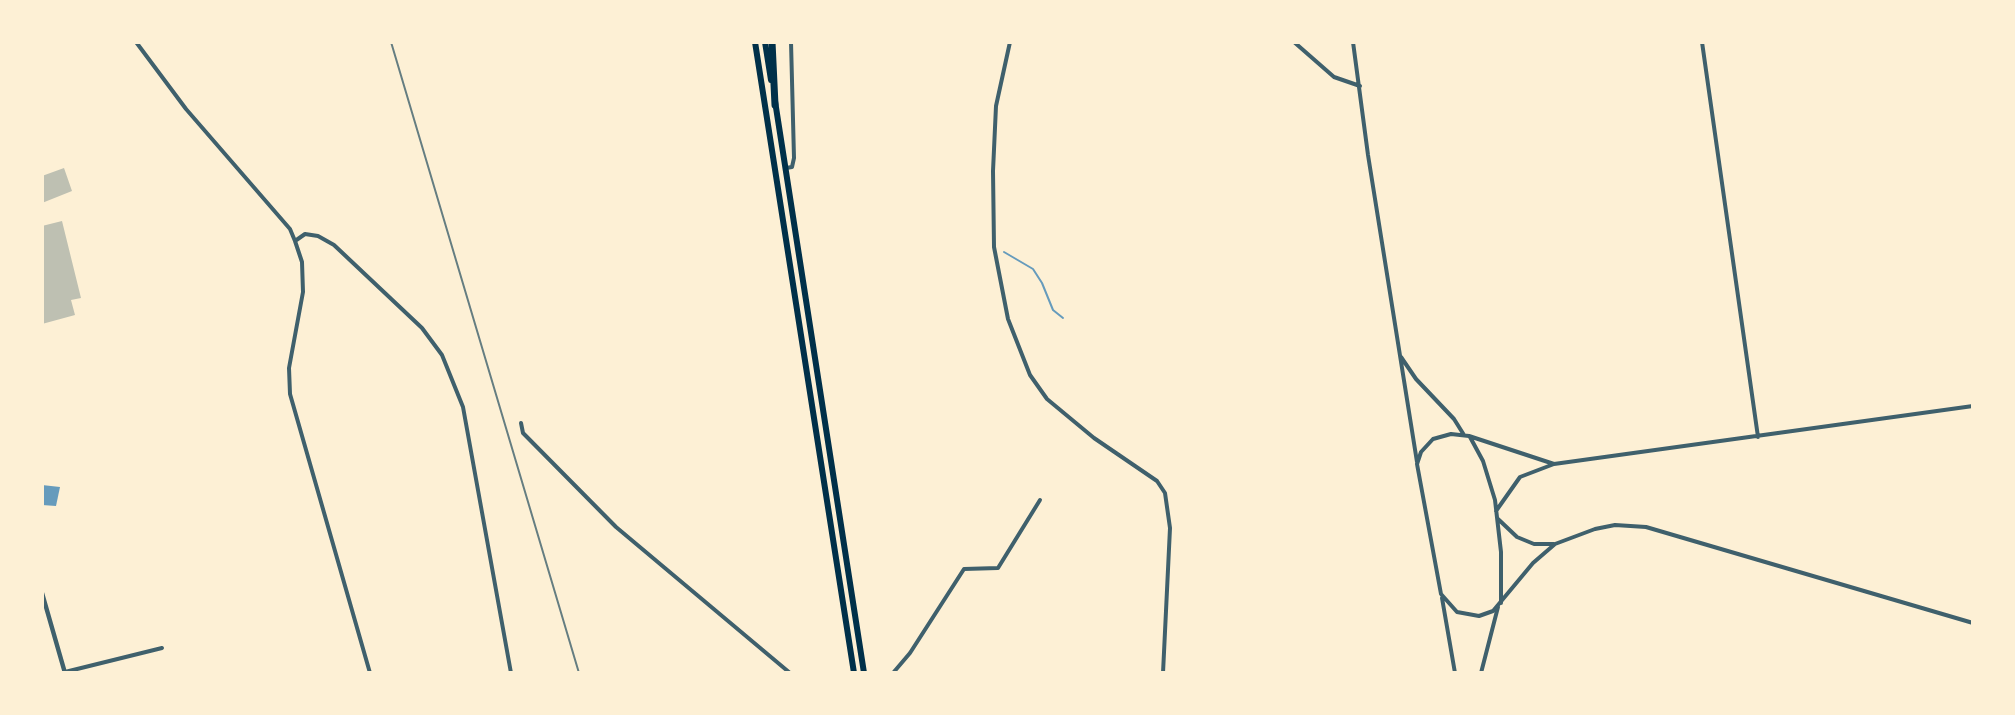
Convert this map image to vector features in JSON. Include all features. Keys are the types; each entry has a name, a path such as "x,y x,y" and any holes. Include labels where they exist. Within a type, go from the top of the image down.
{"highway":[{"path":"772,42 775,105"}],"main road":[{"path":"755,42 854,673"},
{"path":"765,42 864,673"}],"street":[{"path":"136,42 186,109 290,229 296,241 302,262 303,292 289,368 290,394 370,673"},
{"path":"785,168 792,167 794,158 790,42"},
{"path":"1010,42 996,106 993,171 994,247 1008,319 1030,375 1047,399 1094,438 1157,482 1166,493 1170,528 1163,673"},
{"path":"1294,42 1334,77 1359,86"},
{"path":"1353,42 1399,354 1455,673"},
{"path":"1702,42 1758,437"},
{"path":"296,241 305,234 318,236 334,245 422,327 442,355 463,407 511,673"},
{"path":"1399,354 1416,379 1454,419 1464,435"},
{"path":"1497,511 1520,477 1554,464 1973,406"},
{"path":"521,423 524,433 616,527 790,673"},
{"path":"1417,464 1421,452 1433,439 1451,434 1469,436 1554,464"},
{"path":"1469,436 1484,461 1497,511 1501,552 1500,605 1481,673"},
{"path":"893,673 910,653 964,569 998,568 1040,500"},
{"path":"1497,519 1517,537 1534,544 1556,544"},
{"path":"1441,594 1457,612 1479,616 1493,611 1533,563 1556,544 1595,529 1615,525 1646,527 1973,623"},
{"path":"42,593 65,673 162,648"}],"water":[{"path":"42,485 60,487 56,506 42,505"}],"building":[{"path":"64,168 72,191 42,203 42,176"},
{"path":"62,221 81,298 71,300 75,315 42,324 42,226"}],"waterway":[{"path":"1004,252 1033,269 1042,283 1053,310 1063,318"}],"railway":[{"path":"391,42 579,673"}]}
